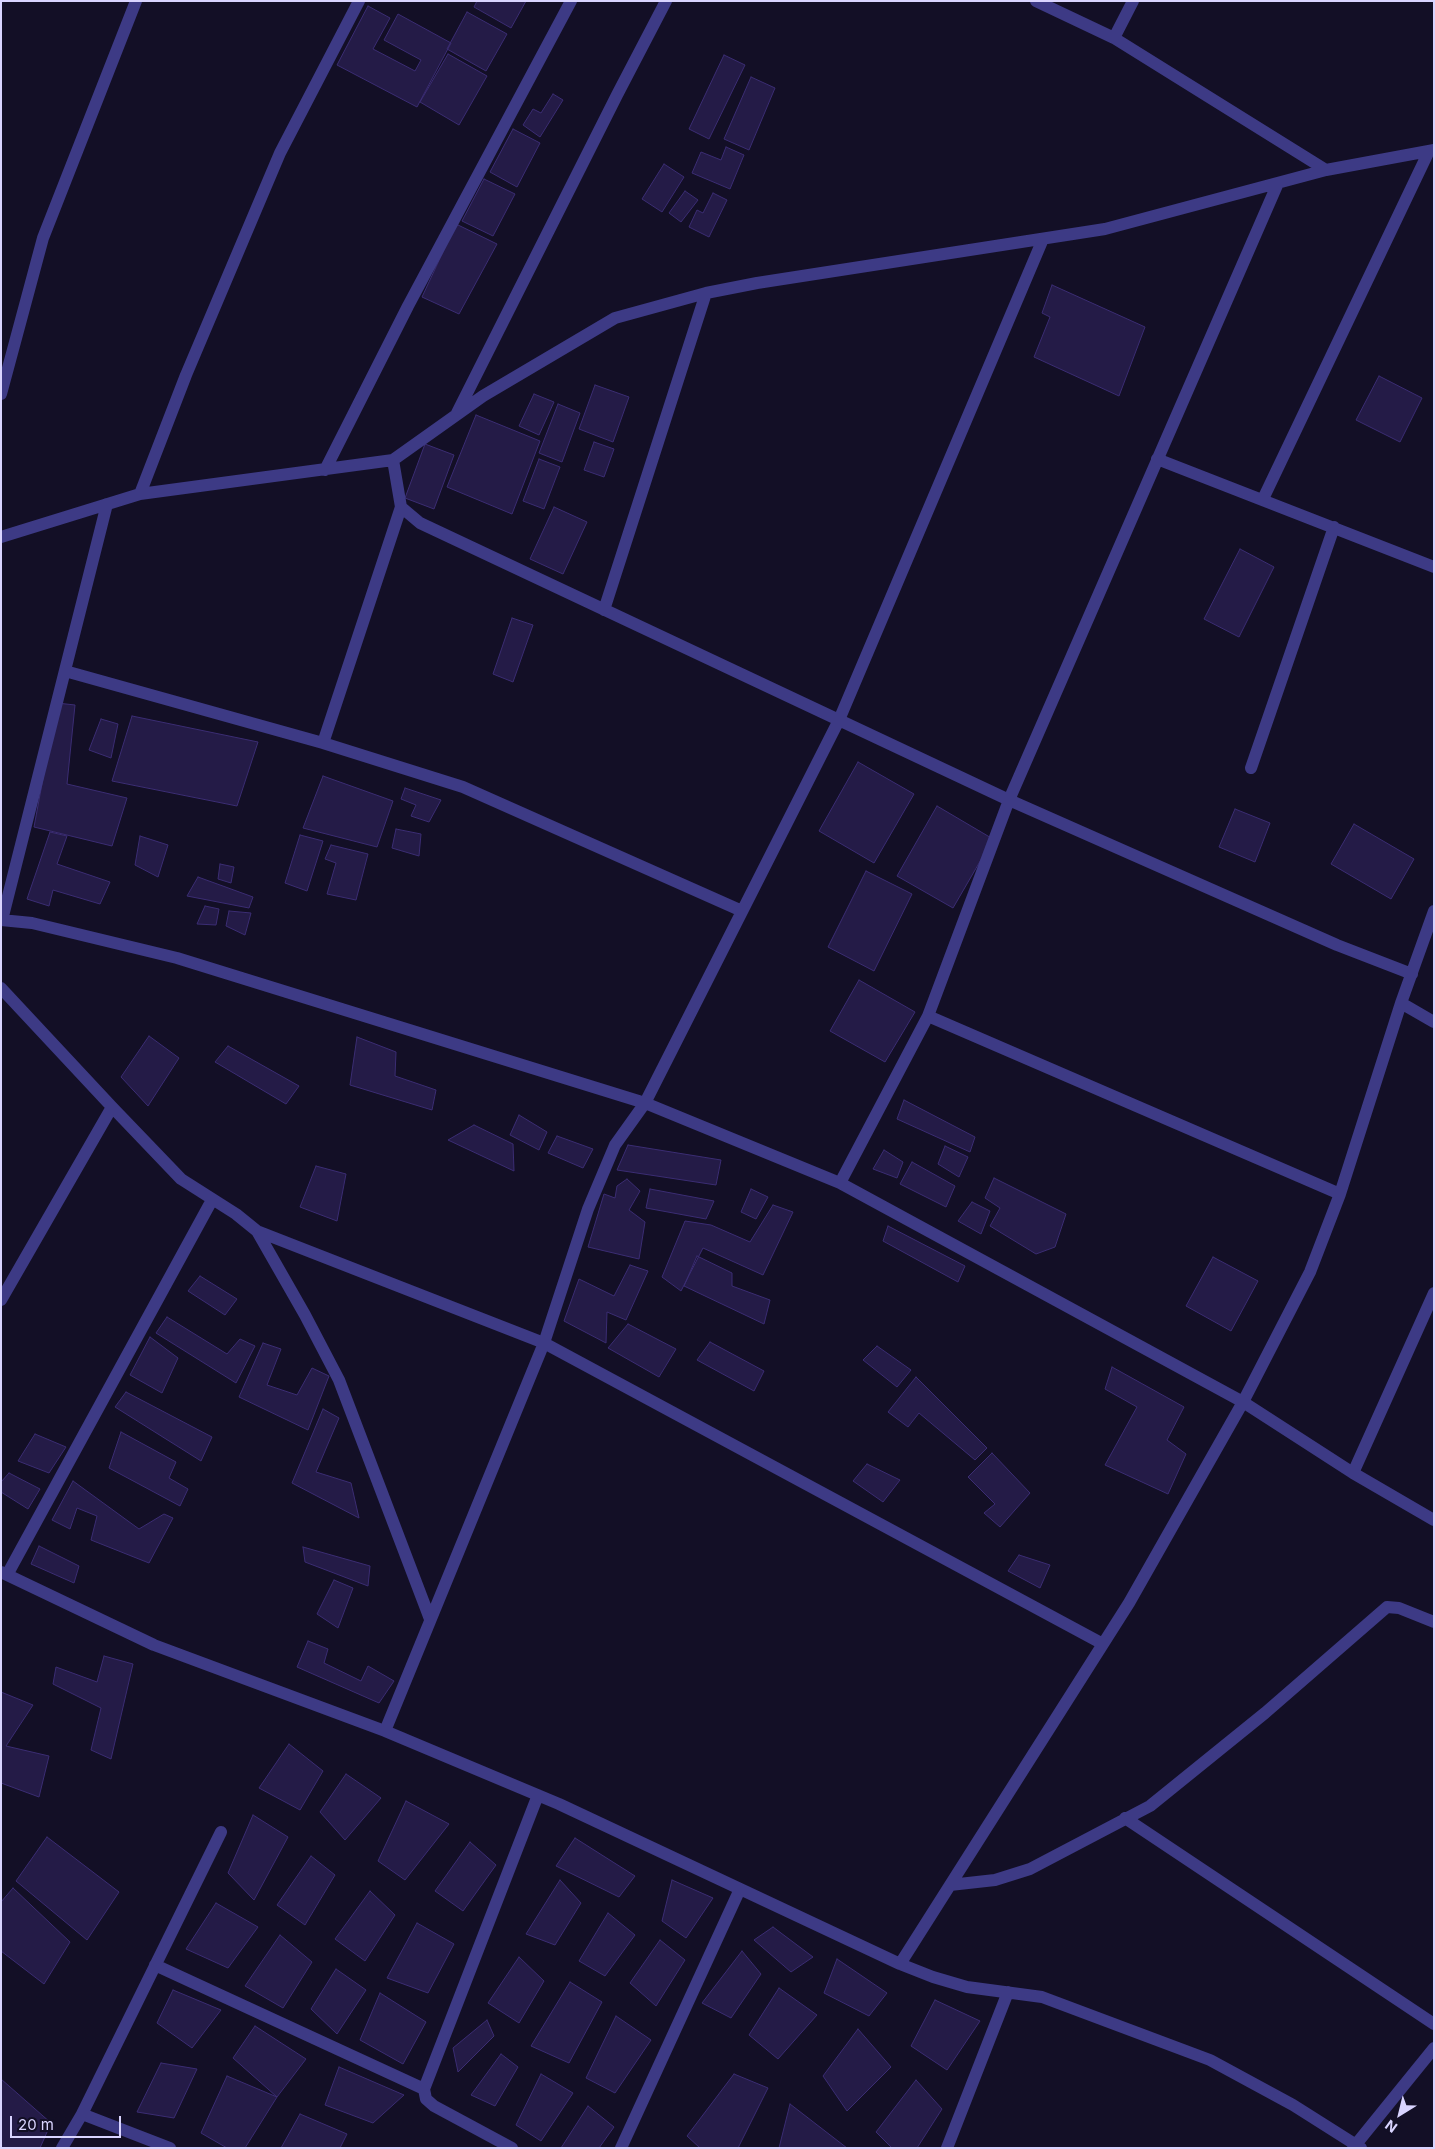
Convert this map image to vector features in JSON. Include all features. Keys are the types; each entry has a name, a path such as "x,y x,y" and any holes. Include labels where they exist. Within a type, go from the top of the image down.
{"street":[{"path":"1,394 43,238 136,1"},
{"path":"140,494 186,375 280,153 359,1"},
{"path":"325,470 408,306 571,1"},
{"path":"456,415 617,94 666,1"},
{"path":"1036,1 1114,38 1326,170"},
{"path":"1114,38 1133,1"},
{"path":"1,537 140,494 393,460 483,396 615,318 706,293 757,283 1105,229 1326,170 1432,151"},
{"path":"1263,499 1432,151"},
{"path":"840,1183 928,1016 1009,800 1278,183"},
{"path":"385,1731 544,1343 588,1209 603,1172 615,1145 646,1103 839,720 1043,239"},
{"path":"604,610 706,293"},
{"path":"1157,459 1434,567"},
{"path":"323,743 402,507 393,460"},
{"path":"107,504 2,920 32,923 177,958 646,1103 840,1183 1243,1402 1353,1473 1434,1520"},
{"path":"402,507 420,523 1009,800 1337,945 1412,974"},
{"path":"1251,768 1334,527"},
{"path":"65,671 323,743 463,787 742,911"},
{"path":"900,1964 1129,1603 1243,1402 1310,1272 1340,1194 1401,1003 1434,911"},
{"path":"1,988 112,1108 181,1179 236,1214 257,1231 544,1343 1103,1644"},
{"path":"1401,1003 1434,1022"},
{"path":"928,1016 1340,1194"},
{"path":"1,1300 112,1108"},
{"path":"212,1200 4,1574 154,1645 385,1731 538,1795 900,1964 933,1977 967,1987 1042,1997 1210,2060 1293,2105 1356,2147 1434,2048"},
{"path":"257,1231 305,1315 339,1380 430,1619"},
{"path":"1353,1473 1434,1293"},
{"path":"950,1885 995,1880 1030,1869 1150,1806 1264,1713 1387,1607 1399,1608 1434,1622"},
{"path":"512,2148 434,2106 426,2099 424,2089 538,1795"},
{"path":"1126,1818 1434,2024"},
{"path":"62,2148 82,2114 221,1832"},
{"path":"621,2148 740,1889"},
{"path":"155,1964 424,2089"},
{"path":"947,2148 1008,1992"},
{"path":"82,2114 170,2148"}],"building":[{"path":"477,1 526,1 511,28 474,7"},
{"path":"368,6 390,18 373,49 415,71 421,60 384,40 398,14 451,43 417,107 337,65"},
{"path":"467,12 507,34 486,71 447,49"},
{"path":"448,54 487,76 459,125 420,102"},
{"path":"724,55 745,65 709,139 689,129"},
{"path":"751,77 775,88 749,150 724,139"},
{"path":"553,94 563,100 540,137 523,125 533,109 541,113"},
{"path":"513,129 540,143 517,187 490,172"},
{"path":"726,147 744,155 730,189 692,173 701,152 721,160"},
{"path":"664,164 684,177 662,212 642,199"},
{"path":"484,179 515,194 493,236 462,221"},
{"path":"685,191 698,200 681,222 669,213"},
{"path":"713,193 727,200 709,237 689,227 697,210 703,213"},
{"path":"456,224 497,244 459,314 422,297"},
{"path":"1052,285 1145,327 1119,396 1034,357 1050,317 1042,313"},
{"path":"1379,376 1422,398 1400,442 1356,420"},
{"path":"595,385 629,397 613,442 579,429"},
{"path":"534,394 554,402 539,435 519,426"},
{"path":"558,404 580,413 562,462 539,453"},
{"path":"476,415 540,441 512,514 447,487"},
{"path":"594,442 614,449 604,477 584,470"},
{"path":"425,444 454,455 434,509 405,498"},
{"path":"539,459 560,467 544,509 523,501"},
{"path":"554,507 587,522 563,574 530,559"},
{"path":"1240,549 1274,567 1239,637 1204,619"},
{"path":"512,618 533,625 513,682 493,674"},
{"path":"57,703 75,705 67,784 127,798 112,846 34,827"},
{"path":"132,716 258,742 237,806 112,781"},
{"path":"101,719 118,724 111,758 89,750"},
{"path":"858,762 914,794 874,863 819,831"},
{"path":"323,776 393,801 377,847 303,828"},
{"path":"405,788 441,800 429,822 411,816 416,805 401,799"},
{"path":"937,806 993,839 953,908 897,876"},
{"path":"1235,809 1270,823 1255,862 1219,847"},
{"path":"1354,824 1414,859 1391,899 1331,864"},
{"path":"396,829 421,834 419,856 392,848"},
{"path":"50,832 67,836 57,864 110,882 100,904 53,890 49,906 27,899"},
{"path":"300,835 323,841 307,891 285,883"},
{"path":"140,836 168,845 158,877 135,865"},
{"path":"331,845 368,854 356,900 327,894 336,863 325,859"},
{"path":"220,864 234,867 231,883 218,879"},
{"path":"866,871 912,894 874,971 828,947"},
{"path":"198,877 253,897 249,908 187,896"},
{"path":"205,906 219,909 216,925 197,924"},
{"path":"229,911 251,913 245,935 226,926"},
{"path":"859,980 915,1012 885,1062 830,1031"},
{"path":"149,1036 179,1058 148,1106 121,1077"},
{"path":"357,1037 396,1052 395,1076 436,1090 432,1110 350,1085"},
{"path":"228,1046 299,1086 286,1104 215,1062"},
{"path":"904,1100 975,1137 970,1152 897,1119"},
{"path":"519,1115 547,1132 539,1150 510,1135"},
{"path":"474,1125 513,1144 514,1171 448,1140"},
{"path":"557,1136 593,1149 583,1168 548,1153"},
{"path":"628,1145 721,1160 716,1185 617,1170"},
{"path":"945,1146 968,1157 959,1177 938,1164"},
{"path":"884,1150 903,1162 897,1178 873,1169"},
{"path":"912,1162 955,1186 946,1207 900,1184"},
{"path":"316,1166 346,1174 337,1221 300,1207"},
{"path":"994,1178 1066,1214 1055,1247 1036,1254 990,1226 1000,1208 985,1198"},
{"path":"627,1179 640,1191 629,1210 645,1222 639,1259 588,1247 604,1194 615,1198 617,1186"},
{"path":"650,1189 714,1201 706,1219 646,1208"},
{"path":"751,1189 768,1197 756,1219 741,1212"},
{"path":"972,1202 990,1211 981,1234 958,1221"},
{"path":"773,1205 793,1212 763,1275 703,1248 681,1291 662,1277 685,1221 711,1225 750,1242"},
{"path":"888,1226 965,1266 958,1282 883,1241"},
{"path":"697,1256 732,1273 732,1286 770,1300 764,1324 684,1286"},
{"path":"1213,1257 1258,1281 1231,1331 1186,1306"},
{"path":"630,1265 648,1271 626,1320 607,1312 606,1343 564,1321 579,1279 614,1296"},
{"path":"200,1276 237,1299 225,1315 188,1291"},
{"path":"167,1317 227,1354 240,1339 255,1346 236,1383 156,1333"},
{"path":"628,1324 676,1349 659,1377 608,1348"},
{"path":"150,1337 178,1358 162,1393 130,1375"},
{"path":"710,1342 764,1371 754,1391 697,1360"},
{"path":"263,1343 281,1349 267,1385 297,1395 312,1368 329,1376 308,1430 239,1397"},
{"path":"877,1346 911,1370 897,1387 863,1360"},
{"path":"1112,1367 1184,1407 1167,1440 1186,1454 1168,1494 1105,1465 1137,1407 1105,1389"},
{"path":"916,1377 987,1448 975,1460 919,1413 908,1427 888,1412"},
{"path":"126,1392 212,1437 201,1461 115,1407"},
{"path":"323,1409 339,1418 316,1472 351,1483 359,1518 292,1483"},
{"path":"121,1432 176,1462 169,1478 188,1489 180,1506 109,1468"},
{"path":"35,1434 66,1447 49,1473 18,1461"},
{"path":"992,1453 1030,1493 1000,1527 984,1513 995,1504 968,1477"},
{"path":"867,1464 900,1480 883,1502 853,1481"},
{"path":"9,1473 40,1489 28,1509 1,1492 1,1482"},
{"path":"73,1481 139,1529 164,1514 173,1518 149,1563 91,1540 97,1516 77,1508 70,1529 52,1520"},
{"path":"39,1546 79,1566 74,1583 31,1564"},
{"path":"303,1547 370,1566 368,1586 305,1562"},
{"path":"1019,1555 1050,1565 1040,1588 1008,1571"},
{"path":"334,1580 353,1588 338,1628 317,1614"},
{"path":"308,1641 328,1649 324,1663 361,1681 368,1666 394,1681 379,1703 297,1667"},
{"path":"104,1656 133,1664 111,1759 91,1750 101,1708 53,1684 56,1667 97,1682"},
{"path":"1,1692 33,1705 6,1746 49,1756 39,1797 1,1783"},
{"path":"289,1744 323,1771 300,1810 259,1788"},
{"path":"346,1774 381,1798 345,1840 320,1812"},
{"path":"406,1801 449,1824 405,1880 378,1861"},
{"path":"253,1815 288,1837 254,1900 228,1873"},
{"path":"47,1837 119,1892 87,1940 16,1881"},
{"path":"575,1838 635,1876 619,1897 556,1866"},
{"path":"470,1842 496,1865 463,1911 435,1891"},
{"path":"311,1856 335,1875 305,1925 277,1905"},
{"path":"560,1880 581,1903 555,1945 526,1934"},
{"path":"672,1880 713,1898 686,1938 662,1921"},
{"path":"13,1888 70,1942 44,1984 1,1951 1,1902"},
{"path":"370,1891 395,1915 365,1961 335,1939"},
{"path":"216,1903 258,1927 228,1968 186,1949"},
{"path":"608,1913 635,1935 605,1976 579,1961"},
{"path":"417,1923 454,1944 428,1993 387,1978"},
{"path":"773,1927 813,1957 791,1972 754,1940"},
{"path":"280,1935 312,1962 283,2008 245,1986"},
{"path":"660,1940 685,1960 656,2006 630,1983"},
{"path":"742,1951 761,1974 731,2018 702,2003"},
{"path":"519,1957 544,1981 519,2023 488,2003"},
{"path":"837,1959 887,1993 869,2016 824,1993"},
{"path":"336,1969 366,1990 337,2034 311,2009"},
{"path":"570,1982 602,2002 569,2063 531,2046"},
{"path":"779,1988 817,2015 778,2059 749,2035"},
{"path":"173,1990 221,2010 192,2048 157,2023"},
{"path":"380,1993 426,2022 403,2064 360,2040"},
{"path":"935,2000 980,2021 947,2070 911,2046"},
{"path":"616,2016 651,2040 615,2093 586,2078"},
{"path":"487,2020 494,2036 458,2072 453,2048"},
{"path":"255,2026 306,2059 277,2097 233,2058"},
{"path":"858,2029 891,2067 847,2111 823,2076"},
{"path":"501,2054 518,2067 495,2106 471,2095"},
{"path":"161,2063 197,2069 174,2118 137,2112"},
{"path":"339,2067 404,2095 373,2123 325,2105"},
{"path":"541,2074 573,2093 541,2141 516,2125"},
{"path":"734,2074 768,2088 738,2148 700,2148 687,2136"},
{"path":"227,2076 277,2097 245,2148 227,2148 201,2133"},
{"path":"1,2079 51,2123 40,2148 1,2148"},
{"path":"916,2080 942,2109 917,2148 892,2148 876,2132"},
{"path":"790,2104 847,2148 779,2148"},
{"path":"588,2106 614,2127 599,2148 561,2148"},
{"path":"300,2114 347,2134 340,2148 281,2148"}]}
